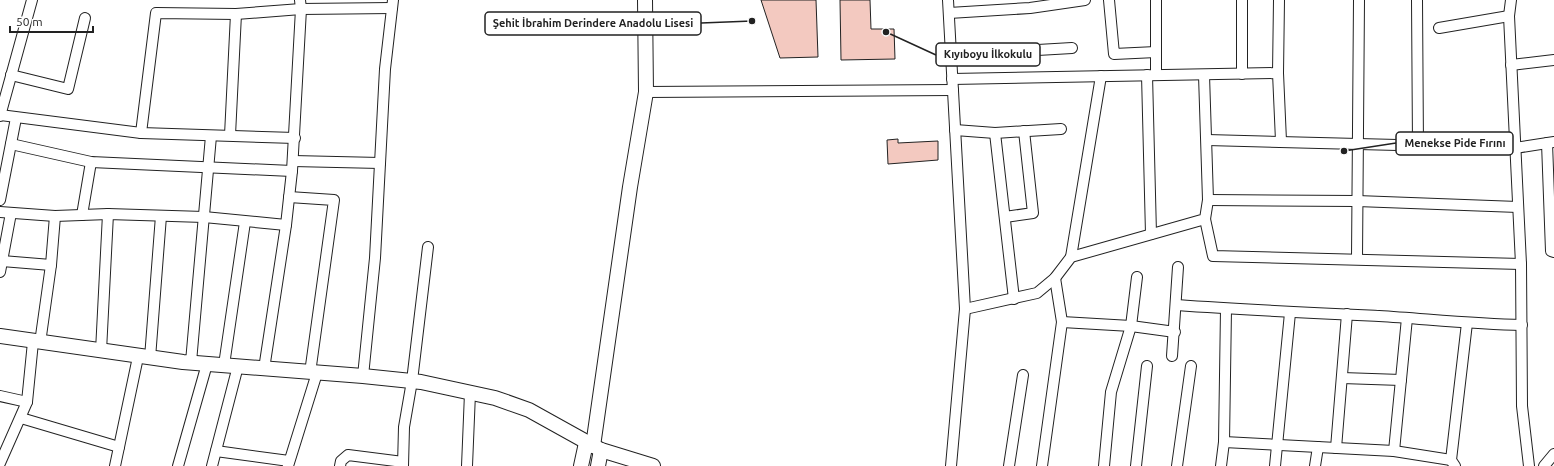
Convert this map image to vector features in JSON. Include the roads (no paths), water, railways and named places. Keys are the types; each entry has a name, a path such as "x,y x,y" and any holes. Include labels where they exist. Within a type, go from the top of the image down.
{"main road":[{"path":"598,466 593,446 630,186 646,92 645,0"},
{"path":"0,336 144,357 207,364 412,381 494,398 529,410 593,446 653,466"},
{"path":"581,466 593,446"}],"street":[{"path":"32,0 0,115 141,133 295,138"},
{"path":"948,0 965,309 951,466"},
{"path":"948,13 1030,8 1085,0"},
{"path":"1109,0 1114,54 1156,52"},
{"path":"1151,234 1151,75 1156,52 1156,0"},
{"path":"1242,0 1242,74"},
{"path":"1279,0 1278,73 1281,141"},
{"path":"1357,259 1359,0"},
{"path":"1417,0 1418,146"},
{"path":"1511,0 1509,16 1521,264 1522,406 1529,466"},
{"path":"141,133 156,13 236,14 301,5 392,4 385,69 375,258 363,376"},
{"path":"264,368 289,197 295,138 301,5"},
{"path":"230,135 236,14"},
{"path":"1439,28 1509,16"},
{"path":"11,75 68,89 85,18"},
{"path":"951,56 1072,48"},
{"path":"1511,65 1554,60"},
{"path":"952,79 1278,73"},
{"path":"1204,75 1208,200 1205,219 1213,256 1521,264"},
{"path":"965,309 1037,293 1055,278 1072,257 1101,76"},
{"path":"646,92 953,90"},
{"path":"0,200 16,118"},
{"path":"955,130 995,132 1061,129"},
{"path":"1005,217 1033,213 1024,131"},
{"path":"995,132 1014,298"},
{"path":"191,362 211,136"},
{"path":"1207,140 1515,148 1550,143 1552,217 1551,251 1554,252"},
{"path":"11,144 91,162 208,168 380,163"},
{"path":"82,215 91,162"},
{"path":"216,451 289,464 313,373 334,200 289,197"},
{"path":"1208,200 1357,201 1518,207"},
{"path":"0,212 55,216 108,214 204,217 286,225"},
{"path":"0,272 11,213"},
{"path":"101,351 108,214"},
{"path":"0,463 27,402 36,342 51,265 55,216"},
{"path":"115,466 118,447 144,357 161,216"},
{"path":"1072,257 1205,219"},
{"path":"224,365 246,222"},
{"path":"340,466 341,461 348,455 403,464 404,427 412,381 428,247"},
{"path":"2,261 51,265"},
{"path":"1172,356 1175,332 1178,267"},
{"path":"1104,466 1111,392 1131,326 1137,277"},
{"path":"1042,466 1062,322 1055,278"},
{"path":"1176,305 1290,313 1347,314 1467,323 1522,325"},
{"path":"1220,466 1224,442 1226,309"},
{"path":"1275,466 1290,313"},
{"path":"1336,448 1347,314"},
{"path":"1394,451 1407,318"},
{"path":"1062,322 1131,326 1175,332"},
{"path":"1224,442 1394,451 1453,463 1467,323"},
{"path":"178,466 207,364"},
{"path":"212,466 238,366"},
{"path":"1136,466 1148,366"},
{"path":"1178,466 1191,366"},
{"path":"1009,466 1023,375"},
{"path":"1342,378 1401,380"},
{"path":"467,466 470,393"},
{"path":"0,396 27,402"},
{"path":"21,418 118,447"},
{"path":"1315,466 1318,447"},
{"path":"1544,466 1554,454"}],"place":[{"name":"Şehit İbrahim Derindere Anadolu Lisesi","path":"752,21"},
{"name":"Kıyıboyu İlkokulu","path":"886,32"},
{"name":"Menekse Pide Fırını","path":"1344,151"}]}
